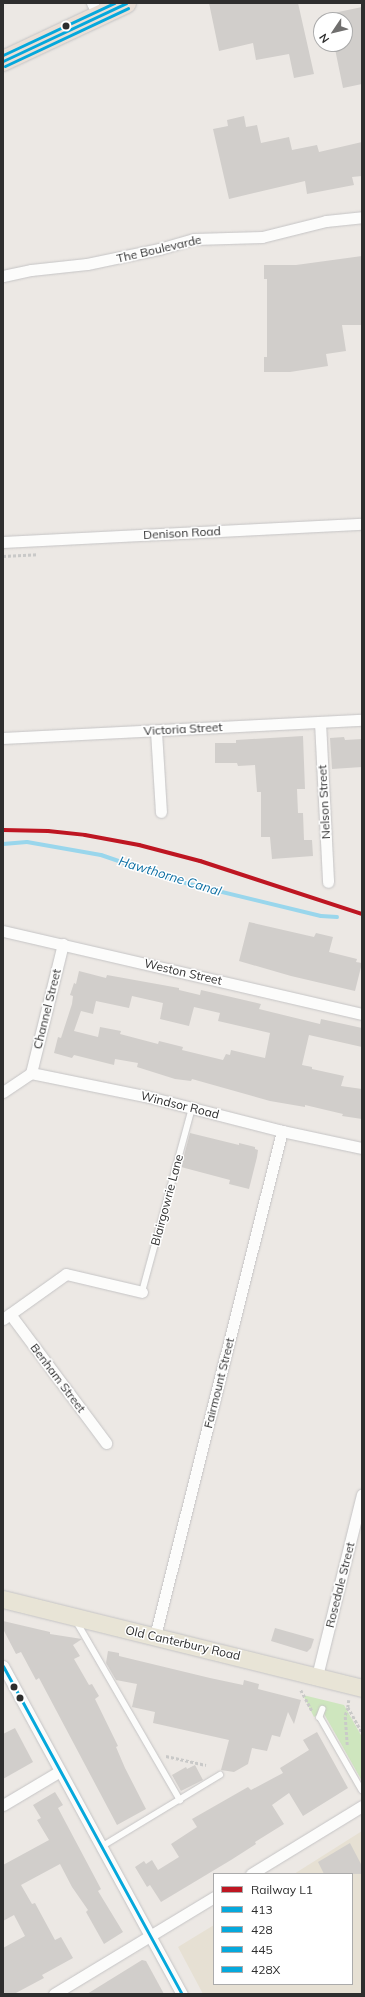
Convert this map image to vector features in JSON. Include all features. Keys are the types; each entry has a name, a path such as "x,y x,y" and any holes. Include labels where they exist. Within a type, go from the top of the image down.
{"highway":[{"path":"3,61 96,10 126,3"}],"main road":[{"name":"Old Canterbury Road","path":"3,1599 75,1618 155,1636 357,1686"}],"street":[{"name":"The Boulevarde","path":"3,276 43,268 87,264 159,249 190,240 262,237 326,221 362,217"},
{"name":"Denison Road","path":"3,542 362,524"},
{"name":"Victoria Street","path":"3,738 362,720"},
{"name":"Nelson Street","path":"320,722 328,882"},
{"path":"156,731 161,812"},
{"name":"Weston Street","path":"3,931 362,1014"},
{"name":"Channel Street","path":"31,1073 63,944"},
{"path":"3,1092 31,1073"},
{"name":"Windsor Road","path":"31,1073 149,1097 362,1148"},
{"name":"Fairmount Street","path":"155,1636 282,1130"},
{"path":"6,1317 66,1274 142,1292"},
{"name":"Benham Street","path":"6,1317 106,1443"},
{"name":"Rosedale Street","path":"317,1676 362,1494"},
{"path":"3,1666 182,1994"},
{"path":"3,1805 60,1771"},
{"path":"253,1873 362,1806"},
{"path":"54,1994 213,1898"}],"lane":[{"name":"Blairgowrie Lane","path":"142,1292 192,1108"},
{"path":"75,1618 180,1800"},
{"path":"323,1709 320,1717 362,1790"},
{"path":"101,1847 220,1775"}],"path":[{"path":"348,1765 345,1715 357,1686"},
{"path":"301,1690 313,1714"},
{"path":"348,1707 362,1732"},
{"path":"153,1753 206,1765"}],"shaded area":[{"path":"362,1831 362,1994 203,1994 178,1947 213,1926 213,1985 353,1985 353,1873 296,1873"}],"green space":[{"path":"303,1695 344,1705 362,1737 362,1781 323,1712 314,1717"}],"building":[{"path":"209,3 298,3 314,74 294,78 289,54 256,60 253,43 219,51"},
{"path":"362,7 362,84 343,88 336,52 353,52 353,12 338,12"},
{"path":"244,116 246,127 257,125 261,143 289,137 292,150 317,145 319,152 362,142 362,176 352,177 354,185 307,194 305,181 229,199 213,129 228,126 227,120"},
{"path":"362,256 362,325 342,325 346,351 326,354 328,366 290,372 264,372 264,357 267,357 267,279 264,279 264,265 296,265"},
{"path":"303,736 305,789 297,789 298,813 303,813 304,840 312,840 313,856 272,859 270,837 261,837 261,792 257,792 255,765 238,766 237,763 215,763 215,743 236,743 236,740"},
{"path":"344,737 345,740 362,739 362,767 332,769 330,738"},
{"path":"249,922 314,937 316,933 333,937 329,952 357,959 356,962 362,963 355,991 291,976 239,961"},
{"path":"79,971 106,978 107,975 179,988 179,990 200,995 201,990 261,1004 259,1009 320,1024 321,1019 362,1028 362,1047 309,1035 302,1065 312,1067 312,1069 344,1076 341,1086 362,1089 362,1119 342,1116 343,1114 305,1105 305,1107 270,1101 192,1079 191,1081 175,1079 137,1067 138,1063 115,1059 114,1065 74,1055 72,1058 54,1053 58,1037 61,1038 72,1004 73,996 70,995 74,983 76,984","holes":["132,996 163,1003 160,1019 189,1026 194,1007 220,1013 218,1021 270,1033 265,1058 231,1050 230,1055 226,1054 223,1060 182,1050 183,1047 159,1041 158,1044 120,1034 121,1031 100,1027 98,1037 74,1031 81,1011 93,1014 96,1001 129,1008"]},
{"path":"190,1133 239,1145 239,1143 255,1147 255,1149 258,1150 257,1157 249,1189 229,1184 230,1180 181,1167"},
{"path":"3,1621 50,1632 50,1634 82,1639 73,1645 80,1656 74,1659 89,1685 92,1684 99,1696 95,1699 118,1746 116,1747 125,1768 146,1809 117,1825 39,1678 36,1680 21,1652 16,1654 3,1629"},
{"path":"275,1628 314,1639 311,1648 307,1652 271,1641"},
{"path":"108,1651 119,1653 119,1656 210,1678 243,1685 244,1680 259,1684 258,1689 301,1700 294,1724 288,1712 280,1737 272,1735 267,1751 252,1748 248,1764 234,1772 221,1770 229,1740 153,1723 155,1712 132,1707 137,1684 116,1680 106,1663"},
{"path":"15,1728 33,1762 3,1779 3,1734"},
{"path":"317,1732 348,1788 303,1816 289,1793 272,1805 284,1824 255,1842 256,1844 231,1860 161,1902 150,1885 147,1887 135,1867 144,1861 146,1864 152,1860 158,1870 179,1857 171,1844 197,1827 192,1819 248,1787 251,1790 283,1773 280,1768 309,1750 303,1740"},
{"path":"195,1765 203,1780 181,1791 172,1775 186,1767 187,1769"},
{"path":"55,1792 63,1805 58,1808 101,1889 98,1891 123,1932 104,1944 86,1912 88,1910 72,1887 60,1864 21,1885 32,1904 35,1903 55,1940 61,1937 73,1958 42,1975 44,1978 14,1994 3,1994 3,1948 25,1936 14,1915 3,1921 3,1865 49,1840 37,1820 41,1818 33,1805"},
{"path":"350,1843 362,1866 362,1874 324,1873 318,1862"},
{"path":"142,1960 146,1961 164,1994 87,1994"}],"waterway":[{"name":"Hawthorne Canal","path":"3,844 27,842 101,855 177,881 321,916 337,917"}],"rail line":[{"name":"L1","path":"3,830 48,831 85,835 139,845 200,861 362,914"}],"transit line":[{"name":"428X","path":"3,55 114,3"},
{"name":"428","path":"3,61 126,3"},
{"name":"445","path":"5,66 128,8"},
{"name":"413","path":"3,1666 182,1994"}]}
